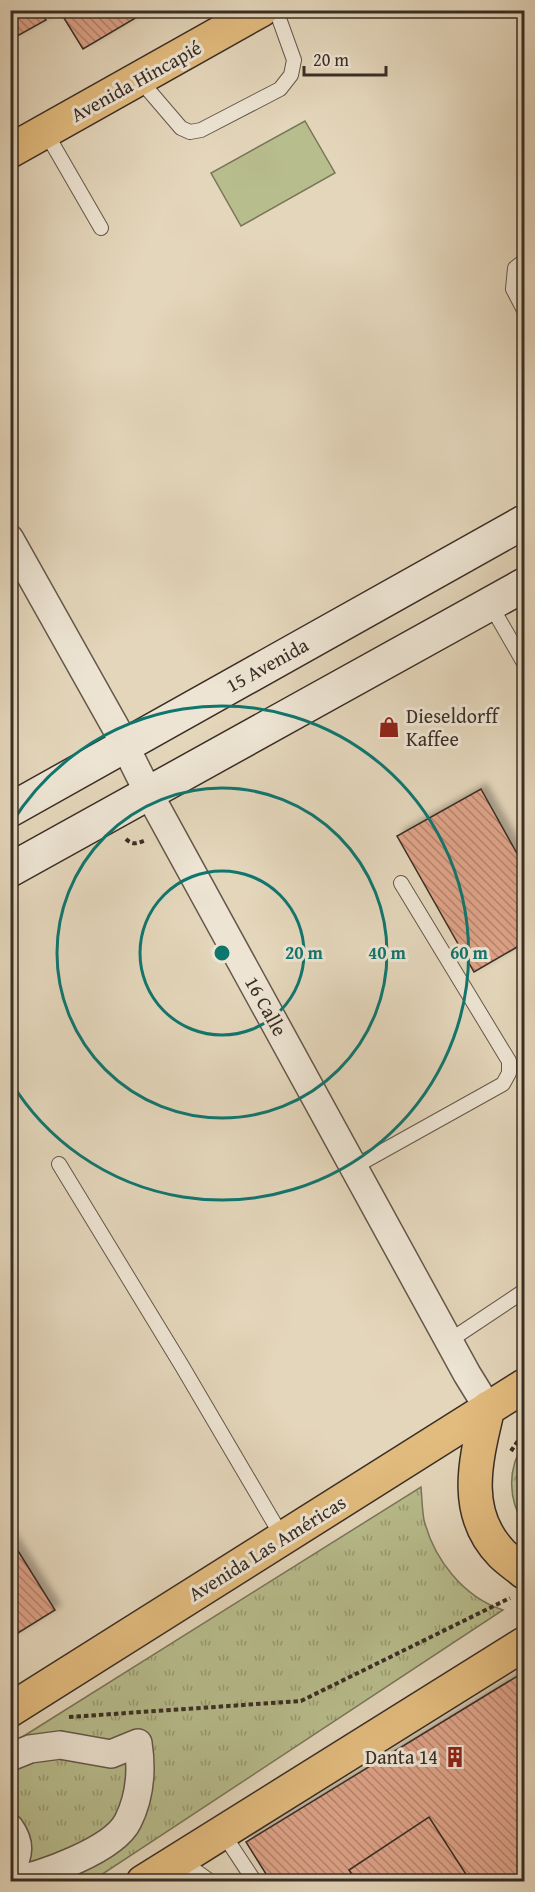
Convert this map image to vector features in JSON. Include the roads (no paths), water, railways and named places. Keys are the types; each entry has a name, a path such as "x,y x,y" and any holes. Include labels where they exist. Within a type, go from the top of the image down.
{"main road":[{"name":"Avenida Hincapié","path":"10,151 261,10"},
{"name":"Avenida Las Américas","path":"10,1710 525,1386"},
{"path":"488,1408 476,1460 474,1494 483,1526 520,1583"},
{"path":"155,1874 525,1644"}],"street":[{"name":"15 Avenida","path":"10,810 525,522"},
{"name":"16 Calle","path":"10,539 125,745 148,792 449,1341 488,1408"},
{"path":"10,870 525,585"},
{"path":"10,1757 30,1749 60,1745 111,1754 138,1743 140,1767 137,1796 128,1821 120,1833 62,1866 27,1878 10,1881"},
{"path":"10,1828 16,1838 18,1848 17,1858 10,1869"}],"lane":[{"path":"139,79 181,128 189,132 201,130 280,89 291,75 294,60 276,10"},
{"path":"45,131 101,228"},
{"path":"525,261 515,268 513,289 525,310"},
{"path":"490,604 525,663"},
{"path":"354,1167 503,1084 509,1073 509,1061 401,883"},
{"path":"59,1164 283,1538"},
{"path":"449,1341 525,1291"},
{"path":"222,1833 255,1881"},
{"path":"155,1874 193,1869 211,1881"}],"place":[{"name":"Dieseldorff Kaffee","path":"389,727"},
{"name":"Danta 14","path":"455,1757"}]}
